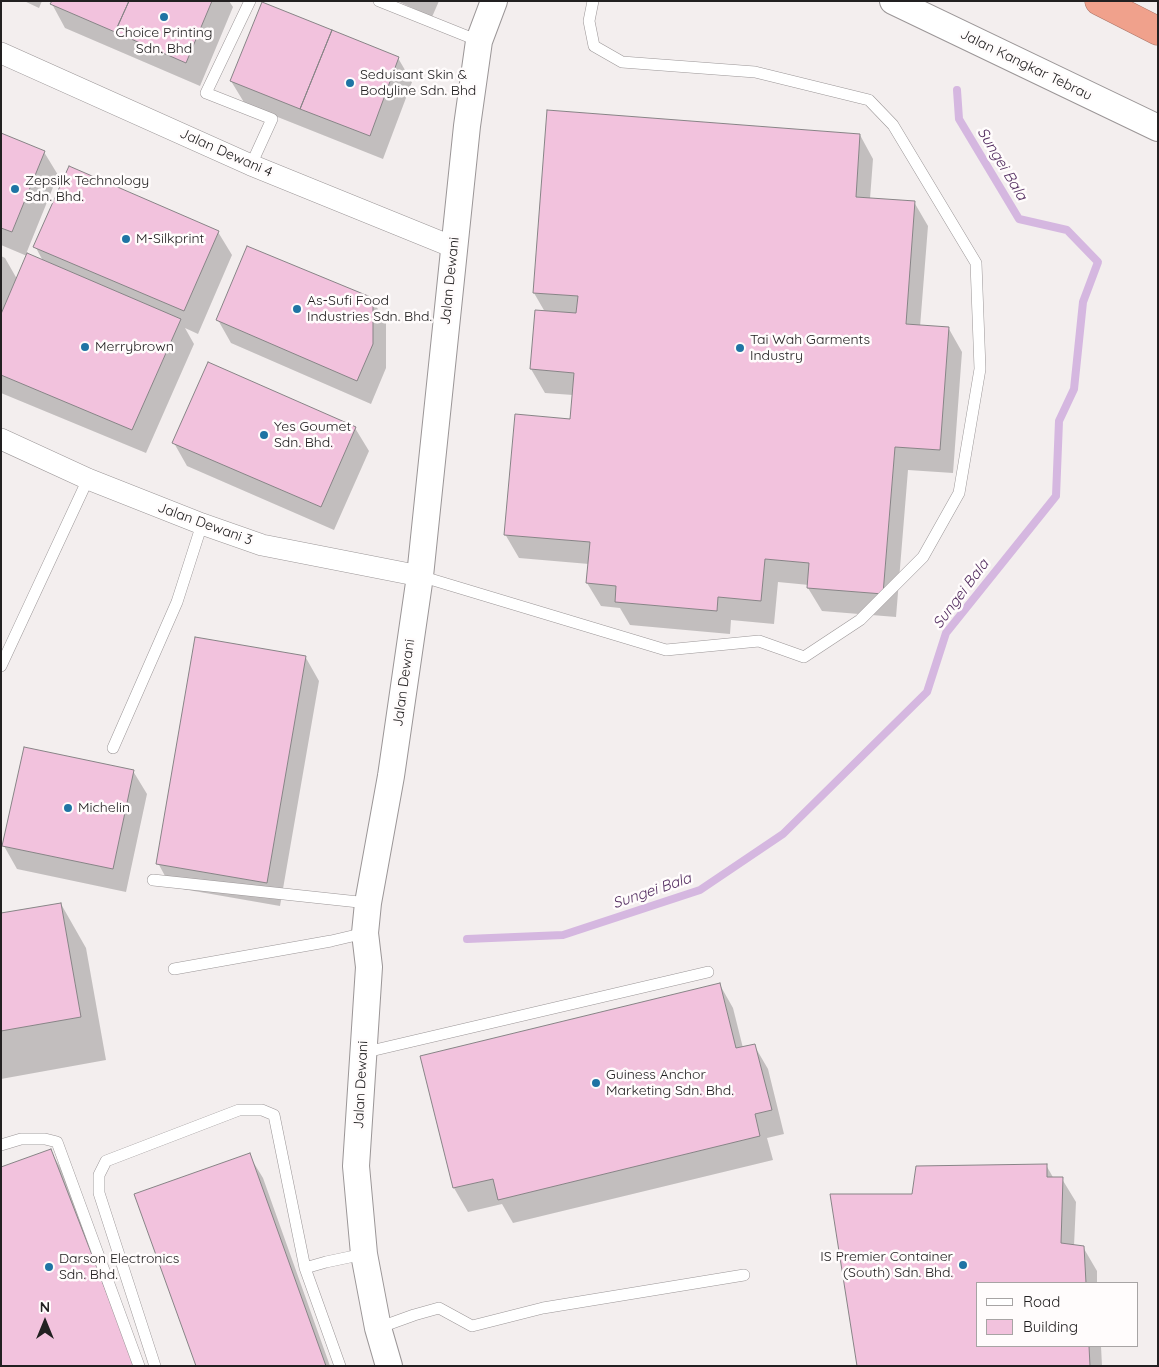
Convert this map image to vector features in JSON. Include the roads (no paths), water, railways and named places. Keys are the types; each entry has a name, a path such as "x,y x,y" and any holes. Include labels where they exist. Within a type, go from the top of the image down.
{"highway":[{"path":"1099,1 1158,31"}],"street":[{"name":"Jalan Dewani","path":"389,1366 378,1328 364,1254 356,1166 369,967 365,934 368,902 391,776 420,576 466,126 478,41 494,1"},
{"name":"Jalan Kangkar Tebrau","path":"893,1 1158,128"},
{"name":"Jalan Dewani 4","path":"1,53 251,165 453,247"},
{"name":"Jalan Dewani 3","path":"1,439 88,479 202,524 262,545 420,576"}],"lane":[{"path":"250,1 206,93 272,119 251,165"},
{"path":"379,1 478,41"},
{"path":"420,576 666,650 759,641 804,657 860,620 923,557 959,493 980,369 976,263 893,126 869,100 755,72 622,62 594,46 589,21 593,1"},
{"path":"1,666 88,479"},
{"path":"113,748 177,602 202,524"},
{"path":"153,880 368,902"},
{"path":"174,969 365,934"},
{"path":"362,1053 708,972"},
{"path":"155,1366 99,1193 99,1175 106,1161 239,1110 262,1110 274,1115 305,1268 340,1366"},
{"path":"1,1145 22,1139 45,1139 57,1142 139,1366"},
{"path":"305,1268 364,1254"},
{"path":"378,1328 439,1308 472,1326 542,1308 744,1274"}],"waterway":[{"name":"Sungei Bala","path":"467,939 563,935 700,890 783,834 927,692 946,633 1056,496 1059,421 1074,389 1083,302 1098,262 1067,230 1019,219 959,119 957,90"}],"place":[{"name":"Choice Printing Sdn. Bhd","path":"164,17"},
{"name":"Seduisant Skin & Bodyline Sdn. Bhd","path":"350,83"},
{"name":"Zepsilk Technology Sdn. Bhd.","path":"15,189"},
{"name":"M-Silkprint","path":"126,239"},
{"name":"As-Sufi Food Industries Sdn. Bhd.","path":"297,309"},
{"name":"Merrybrown","path":"85,347"},
{"name":"Tai Wah Garments Industry","path":"740,348"},
{"name":"Yes Goumet Sdn. Bhd.","path":"264,435"},
{"name":"Michelin","path":"68,808"},
{"name":"Guiness Anchor Marketing Sdn. Bhd.","path":"596,1083"},
{"name":"IS Premier Container (South) Sdn. Bhd.","path":"963,1265"},
{"name":"Darson Electronics Sdn. Bhd.","path":"49,1267"}]}
